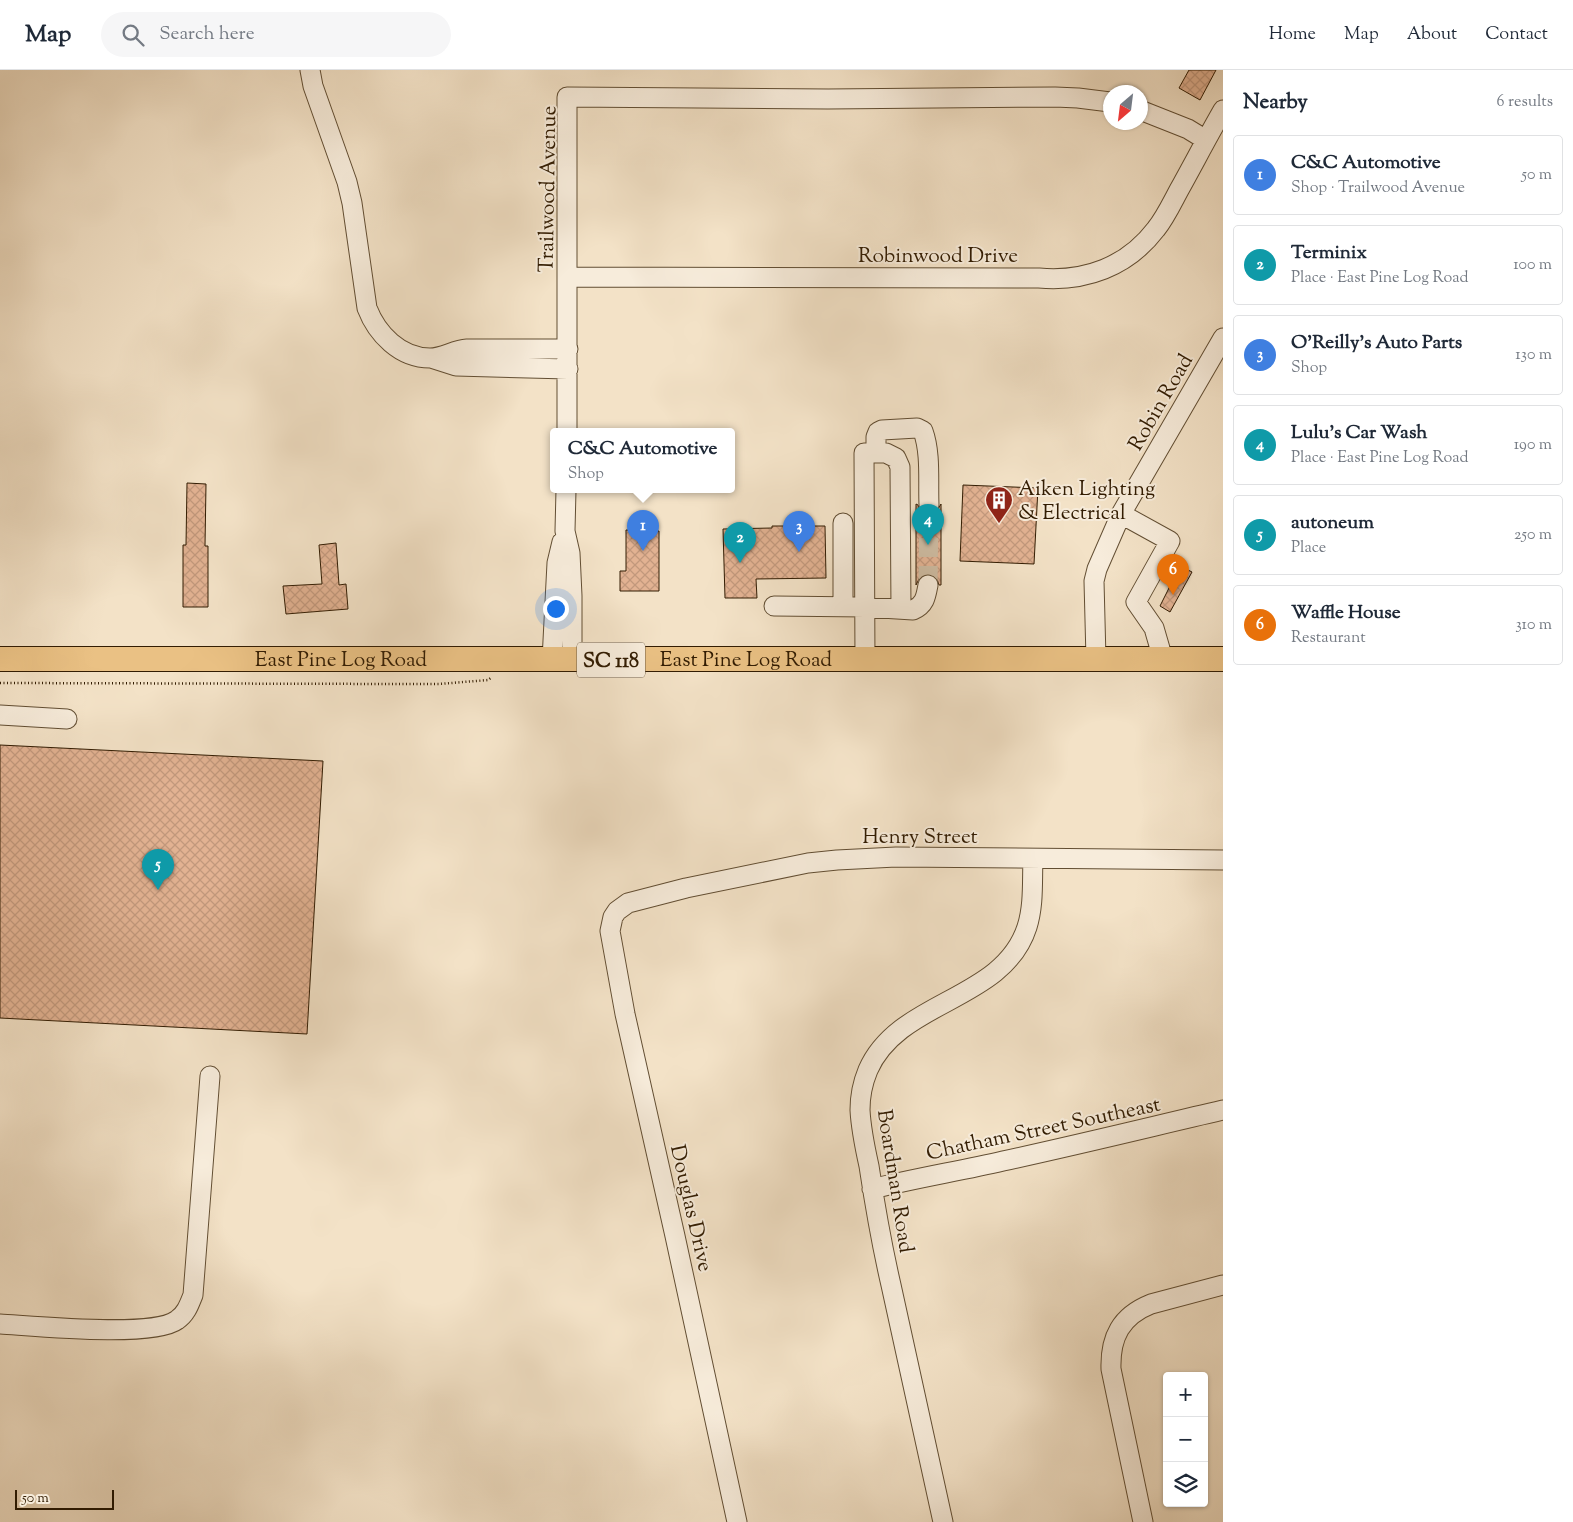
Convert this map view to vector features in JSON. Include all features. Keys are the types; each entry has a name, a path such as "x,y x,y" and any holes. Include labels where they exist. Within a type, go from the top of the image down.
{"main road":[{"name":"East Pine Log Road","path":"0,659 1223,659"}],"street":[{"path":"310,70 313,86 347,182 352,203 365,298 371,318 383,336 400,349 420,357 431,358 456,366 568,369"},
{"name":"Trailwood Avenue","path":"567,428 567,98 828,99 1055,96 1103,101"},
{"name":"Robinwood Drive","path":"568,278 1053,279 1081,277 1108,268 1144,244 1157,228 1223,110"},
{"path":"1148,113 1181,126 1206,140"},
{"name":"Robin Road","path":"1096,659 1094,582 1098,569 1121,514 1223,338"},
{"path":"431,358 461,350 568,349"},
{"path":"876,453 876,437 878,432 882,430 917,428 923,431 926,439 929,504"},
{"path":"865,660 864,453 886,453 896,458 900,467 901,609"},
{"path":"562,660 558,564 565,531 566,493"},
{"path":"1121,514 1170,541 1136,602 1154,628 1163,660"},
{"path":"843,523 843,607"},
{"path":"774,606 865,607 913,610 920,607 926,598 928,585"},
{"path":"0,715 67,719"},
{"name":"Henry Street","path":"622,907 628,903 733,878 828,861 896,857 1223,860"},
{"name":"Boardman Road","path":"944,1522 880,1236 860,1108 868,1070 881,1048 899,1030 964,993 1008,960 1022,939 1031,911 1033,859"},
{"name":"Douglas Drive","path":"622,907 613,917 610,931 625,1014 680,1255 736,1522"},
{"path":"0,1324 102,1330 159,1328 176,1321 188,1309 193,1295 210,1076"},
{"name":"Chatham Street Southeast","path":"872,1189 1078,1145 1223,1110"},
{"path":"1144,1522 1111,1369 1111,1355 1115,1336 1126,1320 1142,1307 1223,1285"}],"path":[{"path":"0,683 439,684 488,680 495,676"}],"building":[{"path":"1189,70 1216,70 1200,100 1179,88"},
{"path":"187,483 206,484 205,546 208,546 208,607 183,607 183,545 186,545"},
{"name":"Aiken Lighting & Electrical","path":"963,485 1038,488 1034,564 960,561"},
{"path":"916,504 923,515 929,516 935,514 941,504 941,585 939,585 936,577 930,574 920,577 916,585"},
{"path":"772,526 825,526 826,578 756,579 757,598 725,598 723,529 772,528"},
{"path":"626,530 659,531 659,591 620,591 620,571 626,571"},
{"path":"336,543 339,585 346,584 348,609 286,614 283,586 322,584 319,545"},
{"path":"1180,566 1192,572 1170,612 1160,606"},
{"path":"0,745 323,761 307,1034 0,1018"}],"tunnel":[{"path":"928,585 929,505"}],"place":[{"name":"Aiken Lighting & Electrical","path":"999,524"},
{"name":"Lulu's Car Wash","path":"928,545"},
{"name":"C&C Automotive","path":"643,551"},
{"name":"O'Reilly's Auto Parts","path":"799,552"},
{"name":"Terminix","path":"740,563"},
{"name":"Waffle House","path":"1173,595"},
{"name":"autoneum","path":"158,890"}]}
